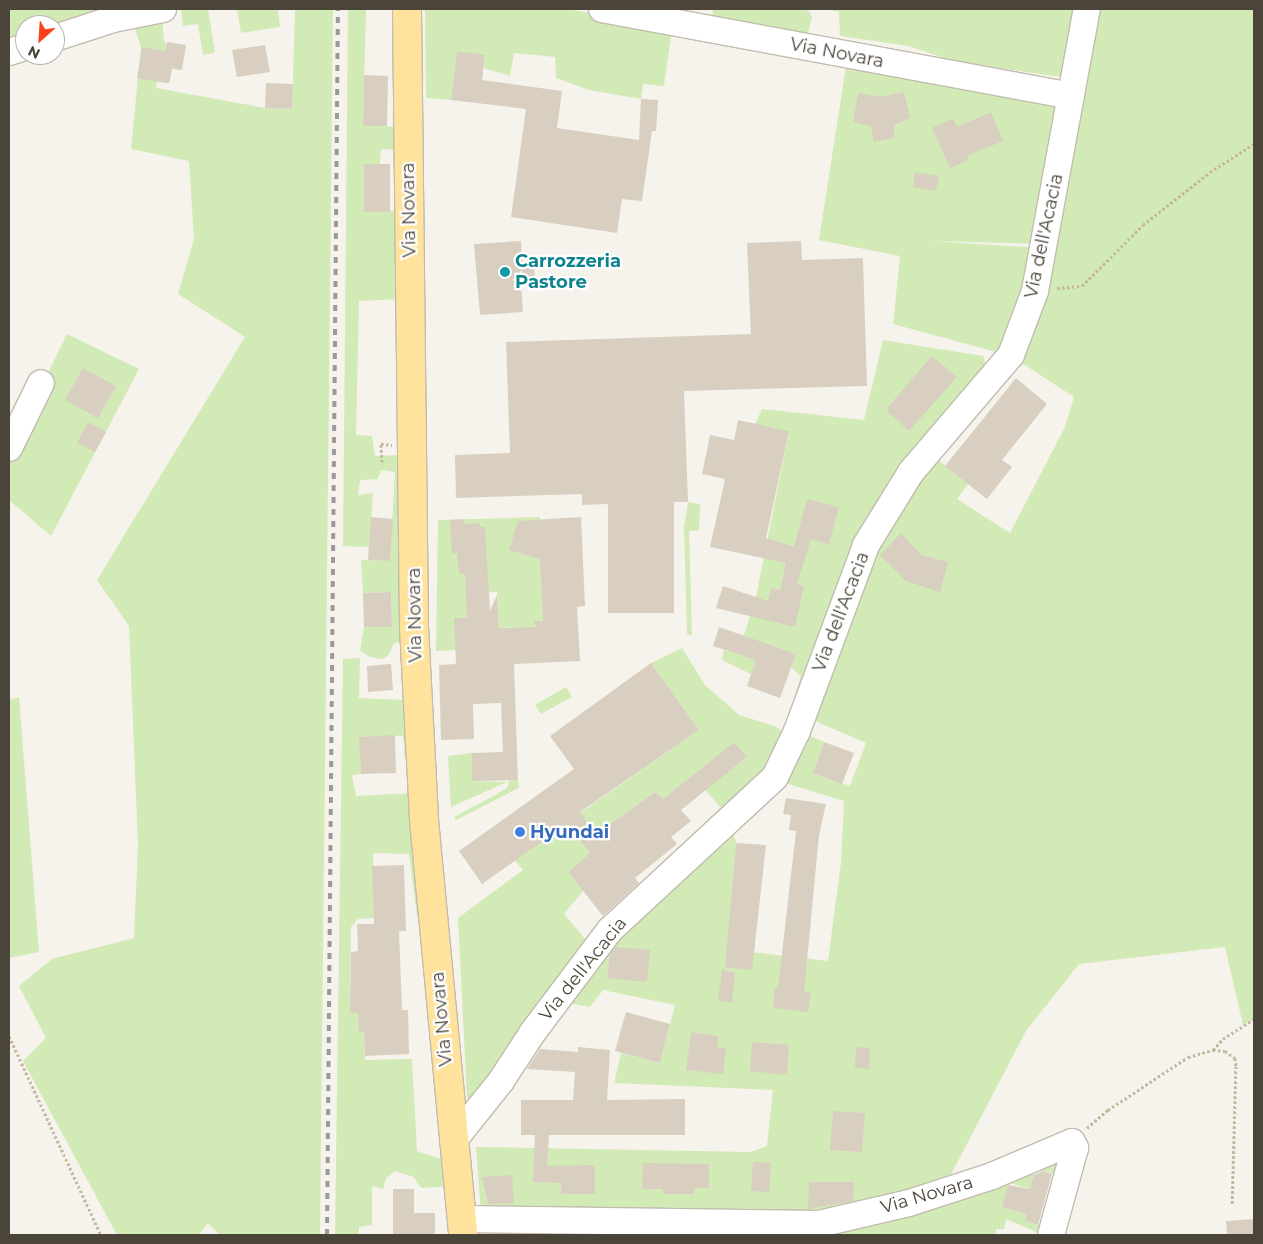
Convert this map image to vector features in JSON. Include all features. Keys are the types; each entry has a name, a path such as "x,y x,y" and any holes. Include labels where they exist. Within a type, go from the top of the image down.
{"main road":[{"name":"Via Novara","path":"407,9 414,627 424,820 462,1227"}],"street":[{"path":"65,34 126,13 163,9"},
{"name":"Via Novara","path":"602,9 1071,96"},
{"name":"Via dell'Acacia","path":"453,1141 501,1081 533,1032 610,930 775,777 797,731 866,545 911,472 1011,356 1035,291 1087,9"},
{"path":"9,448 41,383"},
{"path":"1051,1235 1075,1148 1072,1142"},
{"name":"Via Novara","path":"462,1227 776,1229 819,1224 909,1203 992,1176 1072,1142"}],"path":[{"path":"1035,291 1082,286 1143,226 1210,172 1254,144"},
{"path":"1213,1050 1223,1039 1254,1020"},
{"path":"9,1036 101,1235"},
{"path":"1072,1142 1108,1110 1153,1078 1188,1057 1213,1050 1225,1050 1235,1058 1236,1066 1232,1205"}],"green space":[{"path":"9,9 121,9 65,23 65,15 15,15 15,44 9,46"},
{"path":"208,9 215,53 203,55 198,24 183,26 181,10"},
{"path":"237,9 278,9 280,27 241,33"},
{"path":"295,9 333,9 320,1235 220,1235 208,1223 199,1235 117,1235 23,1061 46,1038 19,986 52,959 134,938 138,845 129,626 97,580 245,337 178,294 194,239 189,161 131,149 141,47 133,23 162,16 164,40 182,70 172,69 169,83 157,82 156,88 265,108 292,109"},
{"path":"348,9 366,9 363,125 397,127 395,150 381,149 380,164 364,164 364,211 404,211 404,299 359,301 356,435 372,436 375,456 399,455 412,639 394,643 388,656 382,659 370,657 360,651 364,627 392,627 391,592 363,593 361,560 390,561 395,472 381,470 378,479 360,480 358,495 373,493 369,547 343,546"},
{"path":"425,9 568,9 672,29 664,86 643,84 641,99 589,90 556,78 555,57 514,53 510,76 484,68 485,55 457,52 451,100 426,98"},
{"path":"713,9 807,9 812,17 807,37 712,21"},
{"path":"827,9 1078,9 1075,79 957,62 908,46 840,36 839,12"},
{"path":"1094,9 1254,9 1254,1019 1243,1025 1225,947 1079,964 1026,1031 946,1184 820,1219 481,1213 476,1147 751,1152 767,1146 773,1090 614,1083 621,1053 660,1063 675,1005 603,990 590,1007 564,1002 616,933 733,831 736,843 727,949 828,961 841,862 844,801 782,782 806,734 824,742 813,773 850,786 866,743 808,718 858,585 931,454 968,484 957,499 1010,533 1065,427 1074,397 1011,356 893,324 900,256 819,240 846,66 1070,105 1045,238","holes":["929,241 1044,244 1043,248"]},
{"path":"67,334 139,369 51,536 9,500 9,453"},
{"path":"883,340 983,356 986,366 940,423 799,707 792,706 801,676 791,667 796,654 751,674 722,660 724,650 738,654 756,597 789,431 755,424 762,409 864,420"},
{"path":"688,502 700,504 699,530 689,531 692,636 687,634 684,527"},
{"path":"540,517 543,621 534,622 535,635 513,627 499,628 497,592 467,593 467,618 455,618 456,650 436,651 438,520"},
{"path":"682,648 705,685 739,715 774,726 784,732 772,775 727,814 705,790 747,757 734,742 663,799 655,792 583,844 590,853 568,872 583,891 564,914 588,942 472,1100 467,1098 458,918 523,870 514,859 699,730 651,663"},
{"path":"405,652 415,757 405,759 403,736 360,737 361,774 352,775 356,796 415,793 424,916 417,916 409,854 373,853 374,918 358,919 351,927 350,1012 358,1013 359,1032 364,1032 365,1060 412,1059 417,1151 441,1159 435,1080 453,1186 421,1188 414,1177 395,1171 386,1178 383,1189 372,1186 372,1225 359,1227 359,1235 335,1235 343,659 360,658 359,698 403,700"},
{"path":"566,687 572,697 541,714 535,705"},
{"path":"19,697 39,952 9,958 9,700"},
{"path":"472,753 473,781 507,782 451,807 448,756"},
{"path":"509,780 518,780 519,788 456,820 454,817 508,787"},
{"path":"1062,1157 1058,1175 1036,1169 1030,1189 1009,1183 1002,1207 1027,1214 1025,1221 1043,1226 1041,1234 1006,1219 1004,1229 996,1229 995,1235 782,1235"},
{"path":"485,1228 770,1235 486,1235"}],"building":[{"path":"167,42 186,45 182,70 172,68 169,83 137,78 142,47 166,51"},
{"path":"265,45 270,72 237,77 232,50"},
{"path":"457,51 485,55 482,80 562,91 557,128 639,140 641,99 658,100 656,131 652,131 642,201 622,199 617,233 511,217 526,109 451,100"},
{"path":"364,75 388,76 387,126 363,126"},
{"path":"266,83 293,84 292,109 265,108"},
{"path":"904,92 910,118 894,125 894,138 874,142 871,126 853,122 858,93 880,97"},
{"path":"991,112 1003,141 967,156 969,160 950,168 932,128 953,119 957,127"},
{"path":"364,164 390,164 390,212 364,212"},
{"path":"915,172 939,176 936,191 913,187"},
{"name":"Carrozzeria Pastore","path":"521,241 522,262 534,261 535,282 521,283 523,312 480,315 474,244"},
{"path":"801,241 802,260 863,258 867,386 684,391 688,502 674,502 674,613 608,613 608,504 582,505 582,494 456,498 455,455 510,453 506,342 751,334 747,243"},
{"path":"932,356 957,377 909,431 888,412 888,407"},
{"path":"83,368 116,386 98,418 65,400"},
{"path":"1016,378 1047,404 1002,460 1012,467 987,499 945,466"},
{"path":"738,420 789,431 766,538 794,547 807,499 839,507 829,544 811,539 797,584 804,586 795,627 716,608 723,586 768,601 771,588 780,590 786,563 710,547 725,479 702,474 710,435 734,440"},
{"path":"88,422 106,432 95,452 77,443"},
{"path":"371,517 393,519 390,561 368,560"},
{"path":"581,517 585,606 577,607 580,661 514,664 518,780 472,781 472,753 503,752 501,703 473,704 474,739 441,740 439,665 456,664 454,618 467,618 465,574 459,574 457,553 452,553 450,520 464,519 464,524 480,523 480,527 485,527 490,611 497,595 499,628 535,627 534,621 543,621 540,559 509,550 518,521"},
{"path":"901,533 921,555 948,562 940,592 906,581 880,555"},
{"path":"391,592 392,627 364,627 363,593"},
{"path":"719,627 796,654 780,698 747,686 756,660 713,646"},
{"path":"651,663 699,730 580,812 595,835 655,792 663,799 734,742 747,757 681,810 691,821 671,837 677,844 635,878 639,883 603,916 568,872 590,853 567,824 482,884 459,851 574,769 550,736"},
{"path":"391,664 393,690 368,692 367,666"},
{"path":"395,735 396,773 361,774 359,737"},
{"path":"824,742 854,753 842,784 813,773"},
{"path":"786,798 826,804 819,835 804,992 811,992 808,1012 773,1008 775,987 778,988 796,831 789,830 791,815 783,814"},
{"path":"736,843 766,845 752,970 725,967"},
{"path":"404,865 406,931 399,931 402,1010 408,1010 409,1054 365,1056 364,1032 359,1033 358,1013 350,1013 351,952 358,951 357,924 374,924 372,866"},
{"path":"616,947 650,950 647,982 607,978 610,955"},
{"path":"722,970 735,972 732,1003 718,1001"},
{"path":"626,1012 670,1024 660,1063 615,1051"},
{"path":"691,1032 718,1036 717,1047 726,1048 723,1074 686,1070"},
{"path":"752,1042 789,1045 787,1075 750,1071"},
{"path":"578,1047 610,1050 607,1100 685,1099 685,1135 549,1135 547,1166 595,1165 595,1194 561,1194 561,1183 533,1182 535,1135 521,1135 521,1100 573,1100 575,1072 527,1069 540,1049 578,1052"},
{"path":"856,1047 870,1048 869,1069 855,1068"},
{"path":"833,1111 865,1113 862,1152 830,1150"},
{"path":"753,1162 771,1163 769,1192 751,1191"},
{"path":"643,1163 709,1164 709,1188 694,1188 694,1194 663,1194 663,1189 642,1189"},
{"path":"1043,1171 1052,1174 1038,1225 1025,1221 1027,1214 1002,1207 1008,1185 1030,1189 1034,1175"},
{"path":"512,1175 514,1203 488,1204 482,1177"},
{"path":"809,1182 854,1182 853,1201 808,1209"},
{"path":"393,1189 414,1189 414,1213 435,1213 435,1235 393,1235"},
{"path":"1254,1219 1254,1235 1227,1235 1226,1221"}],"railway":[{"path":"327,1235 338,9"}],"place":[{"name":"Carrozzeria Pastore","path":"505,272"},
{"name":"Hyundai","path":"520,832"}]}
